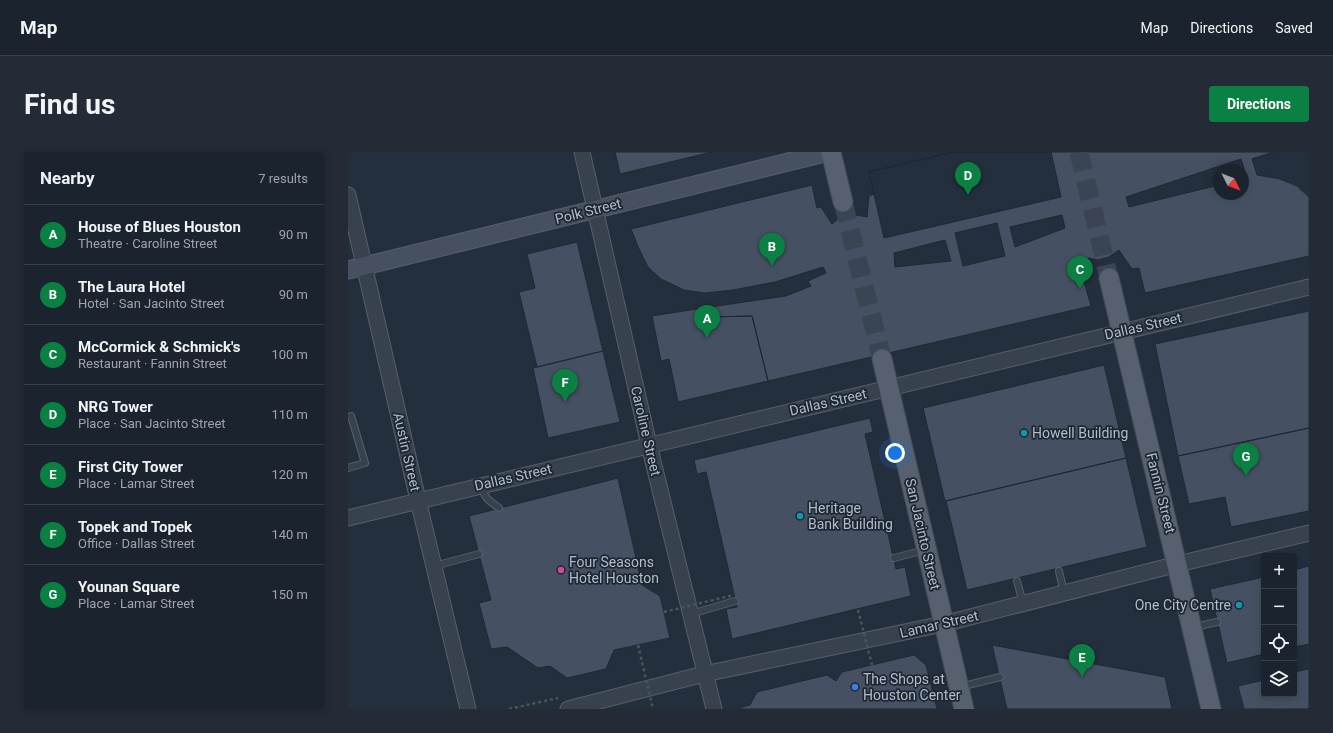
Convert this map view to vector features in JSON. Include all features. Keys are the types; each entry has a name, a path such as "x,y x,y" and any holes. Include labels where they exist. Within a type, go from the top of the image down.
{"main road":[{"name":"Polk Street","path":"356,269 830,152"},
{"path":"830,152 843,202"},
{"name":"Fannin Street","path":"1109,278 1212,709"},
{"name":"San Jacinto Street","path":"882,359 964,709"}],"street":[{"name":"Caroline Street","path":"582,152 649,445 704,674 714,709"},
{"name":"Austin Street","path":"348,195 356,269 418,500 468,709"},
{"name":"Dallas Street","path":"348,518 1309,287"},
{"name":"Lamar Street","path":"568,709 704,674 943,624 1178,564 1309,533"}],"lane":[{"path":"348,468 365,463 351,416"},
{"path":"482,485 482,493 499,508"},
{"path":"894,558 926,550"},
{"path":"434,567 479,554"},
{"path":"1059,571 1064,593"},
{"path":"1017,581 1024,604"},
{"path":"690,614 734,598"},
{"path":"1193,628 1217,622"},
{"path":"959,687 1000,677"}],"path":[{"path":"664,612 734,598"},
{"path":"858,610 872,665"},
{"path":"638,645 653,709"}],"building":[{"path":"615,152 712,152 620,174"},
{"path":"953,152 1273,152 1252,159 1257,175 1280,179 1297,186 1309,197 1309,256 1145,293 1139,268 1132,269 1119,250 1109,257 1098,260 1088,258 1088,280 1084,281 1091,306 768,381 752,316 710,317 703,308 786,296 811,286 808,281 826,273 823,267 775,282 733,290 705,293 684,290 661,279 648,267 631,229 812,185 817,208 821,207 832,224 839,218 851,214 867,217 869,196 874,194 869,172","holes":["1062,215 1065,228 1015,247 1010,227","997,223 1005,256 963,266 955,233","945,240 951,261 895,267 894,253"]},
{"path":"953,152 1051,152 1061,197 884,238 869,172"},
{"path":"577,242 603,351 537,367 519,292 535,288 527,254"},
{"path":"703,308 710,317 752,316 768,381 678,402 669,359 661,361 652,316"},
{"path":"1309,311 1309,428 1178,456 1155,344"},
{"path":"603,351 620,422 548,438 533,368"},
{"name":"Howell Building","path":"1104,365 1126,458 945,501 923,408"},
{"name":"Heritage Bank Building","path":"870,418 873,432 865,434 896,569 905,567 911,596 732,639 726,609 737,607 706,472 697,474 694,460"},
{"path":"1309,428 1309,511 1231,527 1225,497 1189,504 1178,456"},
{"path":"1126,458 1147,547 967,590 946,501"},
{"name":"Four Seasons Hotel Houston","path":"618,478 642,585 660,596 670,638 614,650 606,669 567,678 550,666 538,668 507,647 491,649 479,603 491,600 469,516"},
{"path":"1309,566 1309,644 1297,646 1297,589 1297,569"},
{"name":"One City Centre","path":"1261,578 1261,655 1227,663 1210,589"},
{"path":"992,645 1165,677 1172,709 1007,709"},
{"name":"The Shops at Houston Center","path":"914,655 926,665 937,709 735,709 750,705 757,692 827,675 836,681 842,672"},
{"path":"1309,669 1309,709 1244,709 1238,686 1261,681 1261,697 1297,697 1297,671"}],"tunnel":[{"path":"1079,152 1109,278"},
{"path":"843,202 882,359"}],"place":[{"name":"NRG Tower","path":"968,195"},
{"name":"The Laura Hotel","path":"772,266"},
{"name":"McCormick & Schmick's","path":"1080,289"},
{"name":"House of Blues Houston","path":"707,338"},
{"name":"Topek and Topek","path":"565,402"},
{"name":"Howell Building","path":"1024,433"},
{"name":"Younan Square","path":"1246,476"},
{"name":"Heritage Bank Building","path":"800,516"},
{"name":"Four Seasons Hotel Houston","path":"561,570"},
{"name":"One City Centre","path":"1239,605"},
{"name":"First City Tower","path":"1082,677"},
{"name":"The Shops at Houston Center","path":"855,687"}]}
